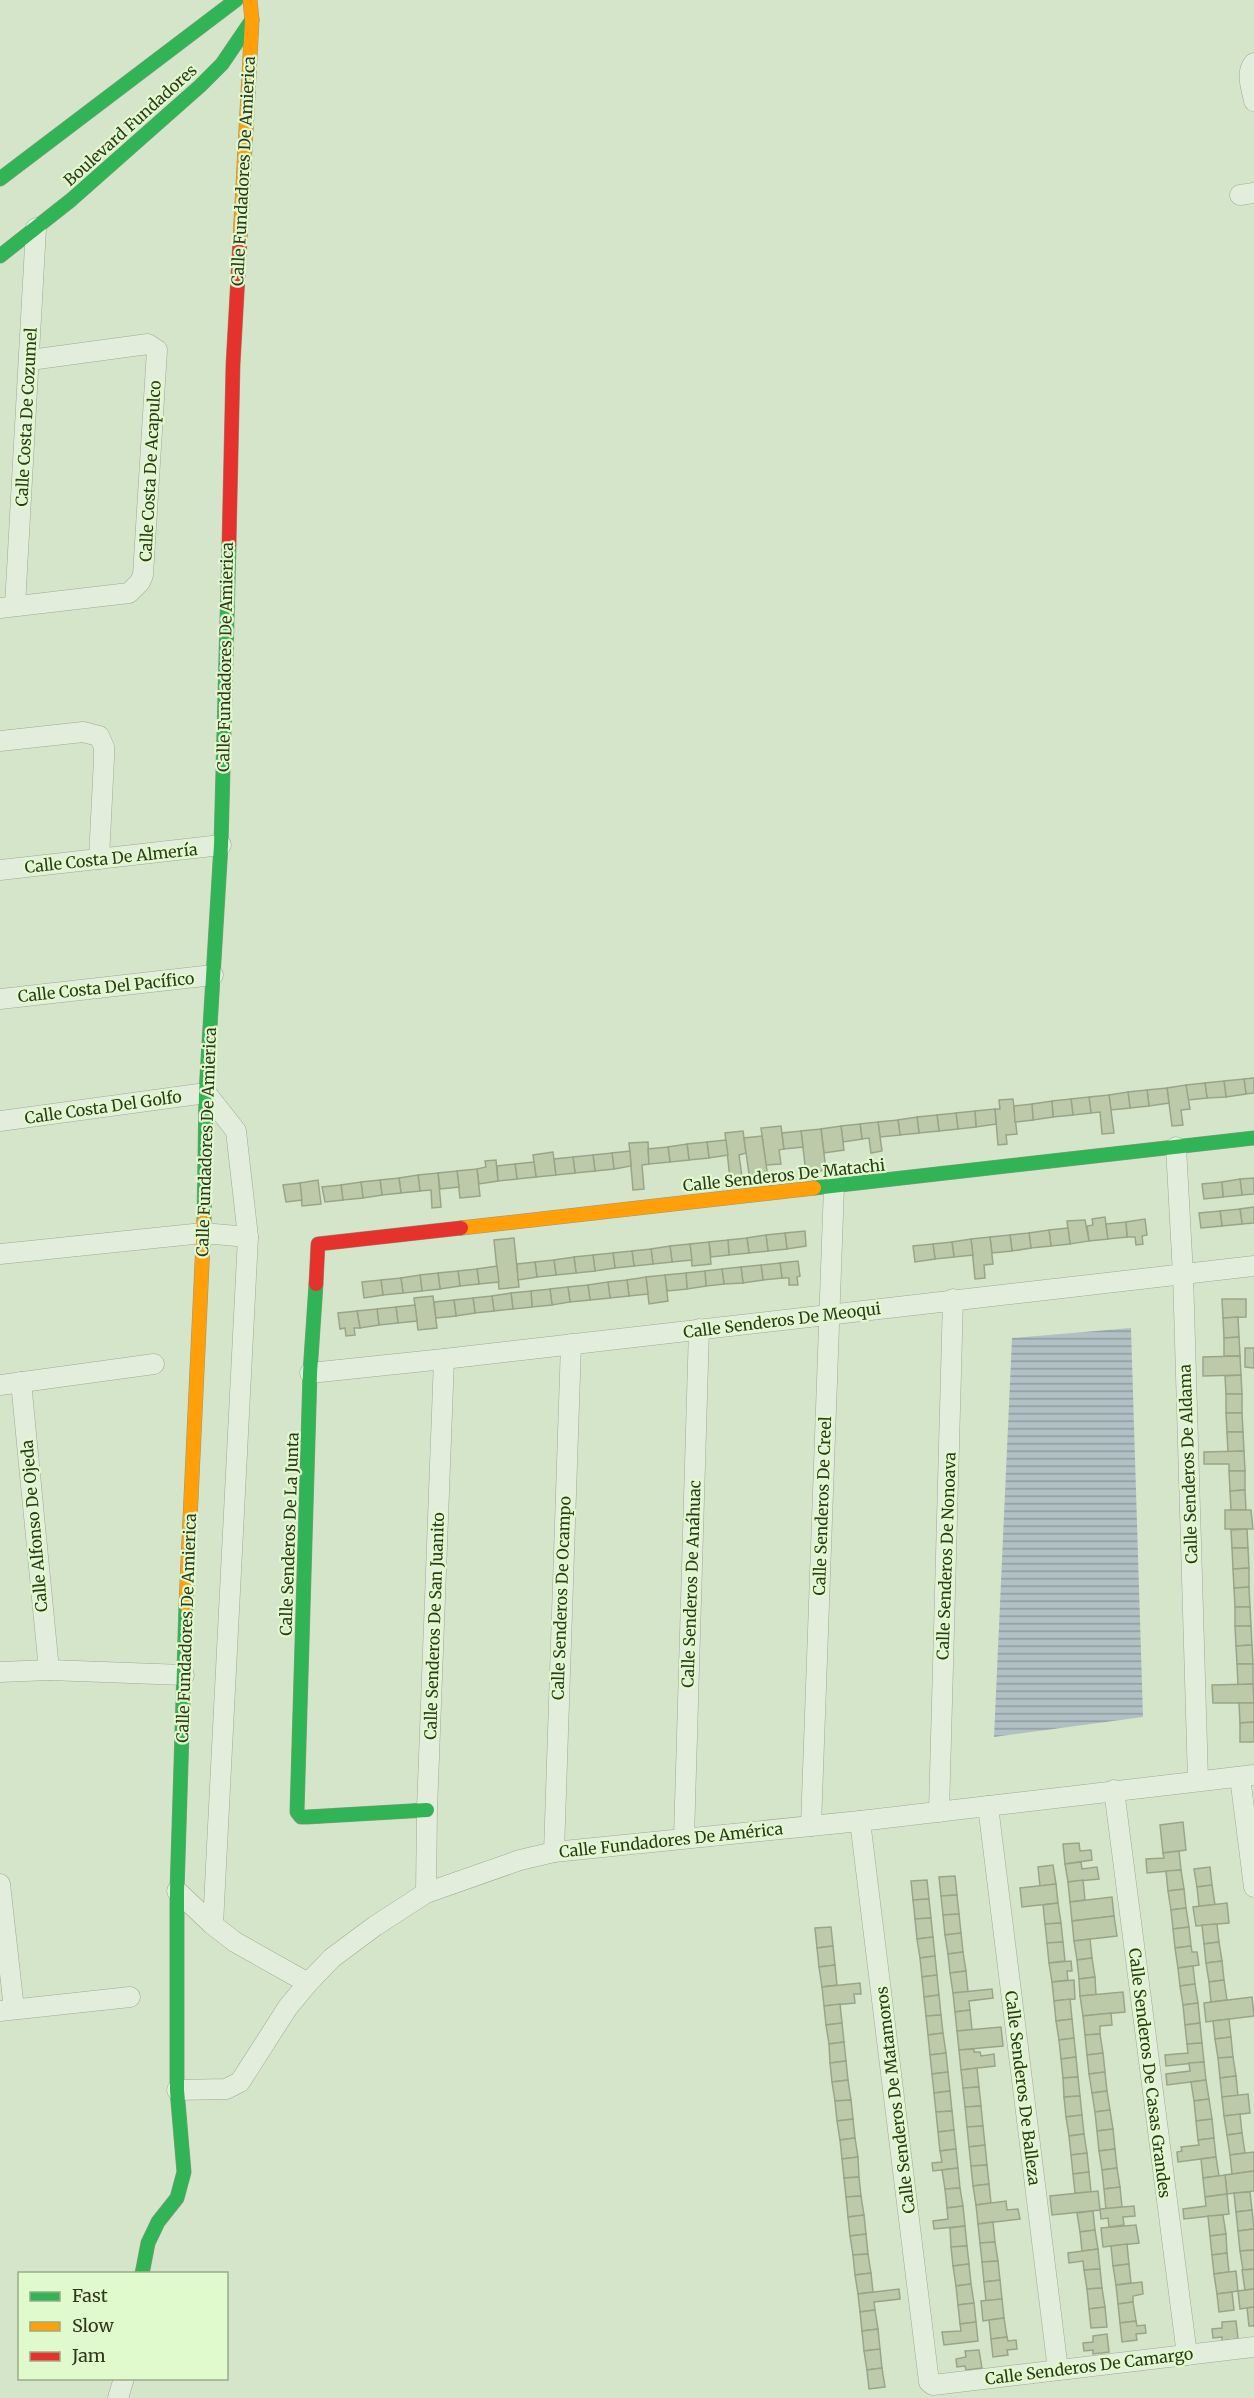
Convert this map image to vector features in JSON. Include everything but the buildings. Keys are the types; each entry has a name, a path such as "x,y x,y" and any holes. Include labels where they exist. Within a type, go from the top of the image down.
{"street":[{"name":"Boulevard Fundadores","path":"0,179 236,0"},
{"name":"Calle Fundadores De Amierica","path":"142,2272 148,2243 158,2222 177,2198 184,2172 177,2090 177,1891 206,1178 206,1093 221,845 232,377 252,20 250,0"},
{"name":"Boulevard Fundadores","path":"0,256 155,128 200,86 222,64 252,20 262,0"},
{"path":"1254,63 1249,73 1254,101"},
{"name":"Calle Costa De Cozumel","path":"7,607 30,360 36,228"},
{"name":"Calle Costa De Acapulco","path":"7,607 129,593 140,582 143,575 157,350 148,344 30,360"},
{"path":"0,741 83,732 99,736 104,747 104,758 99,859"},
{"name":"Calle Costa De Almería","path":"0,870 221,845"},
{"name":"Calle Costa Del Pacífico","path":"0,999 213,975"},
{"path":"206,1093 236,1131 248,1237 213,1925"},
{"name":"Calle Costa Del Golfo","path":"0,1121 206,1093"},
{"name":"Calle Senderos De Matachi","path":"318,1244 1254,1138"},
{"name":"Calle Senderos De Aldama","path":"1176,1147 1183,1274 1198,1780"},
{"name":"Calle Senderos De Creel","path":"812,1826 834,1186"},
{"path":"0,1254 203,1233 248,1237"},
{"name":"Calle Senderos De La Junta","path":"318,1244 310,1373 298,1815 307,1817 427,1810"},
{"name":"Calle Senderos De Meoqui","path":"310,1373 1254,1266"},
{"name":"Calle Senderos De Nonoava","path":"939,1812 952,1299"},
{"name":"Calle Senderos De Anáhuac","path":"684,1838 699,1329"},
{"name":"Calle Senderos De Ocampo","path":"554,1852 571,1344"},
{"name":"Calle Senderos De San Juanito","path":"426,1893 444,1359"},
{"path":"0,1385 154,1364"},
{"name":"Calle Alfonso De Ojeda","path":"21,1382 49,1670"},
{"path":"0,1672 49,1670 184,1675"},
{"path":"1247,1776 1254,1887"},
{"name":"Calle Fundadores De América","path":"177,2090 226,2089 240,2082 288,2007 332,1958 375,1926 426,1893 520,1860 554,1852 860,1821 1247,1776"},
{"name":"Calle Senderos De Casas Grandes","path":"1114,1790 1187,2355"},
{"name":"Calle Senderos De Balleza","path":"988,1806 1058,2370"},
{"name":"Calle Senderos De Matamoros","path":"860,1821 928,2379"},
{"path":"0,1884 7,2010 130,1997"},
{"path":"177,1891 235,1942 308,1983"},
{"name":"Calle Senderos De Camargo","path":"928,2379 933,2385 1254,2347"},
{"path":"118,2398 124,2380"}],"shaded area":[{"path":"1131,1328 1143,1717 994,1737 1012,1338"}],"traffic: fast":[{"path":"0,179 236,0"},
{"path":"0,256 71,200 200,86 222,64 252,20"},
{"path":"204,1221 206,1093 221,845 229,544"},
{"path":"814,1188 1254,1138"},
{"path":"316,1284 310,1373 297,1812 301,1817 307,1817 427,1810"},
{"path":"142,2272 148,2243 158,2222 177,2198 184,2172 177,2090 177,1891 186,1605"}],"traffic: slow":[{"path":"240,240 252,20 250,0"},
{"path":"461,1228 814,1188"},
{"path":"186,1605 204,1221"}],"traffic: jam":[{"path":"229,544 233,365 240,240"},
{"path":"316,1284 318,1244 461,1228"}]}
